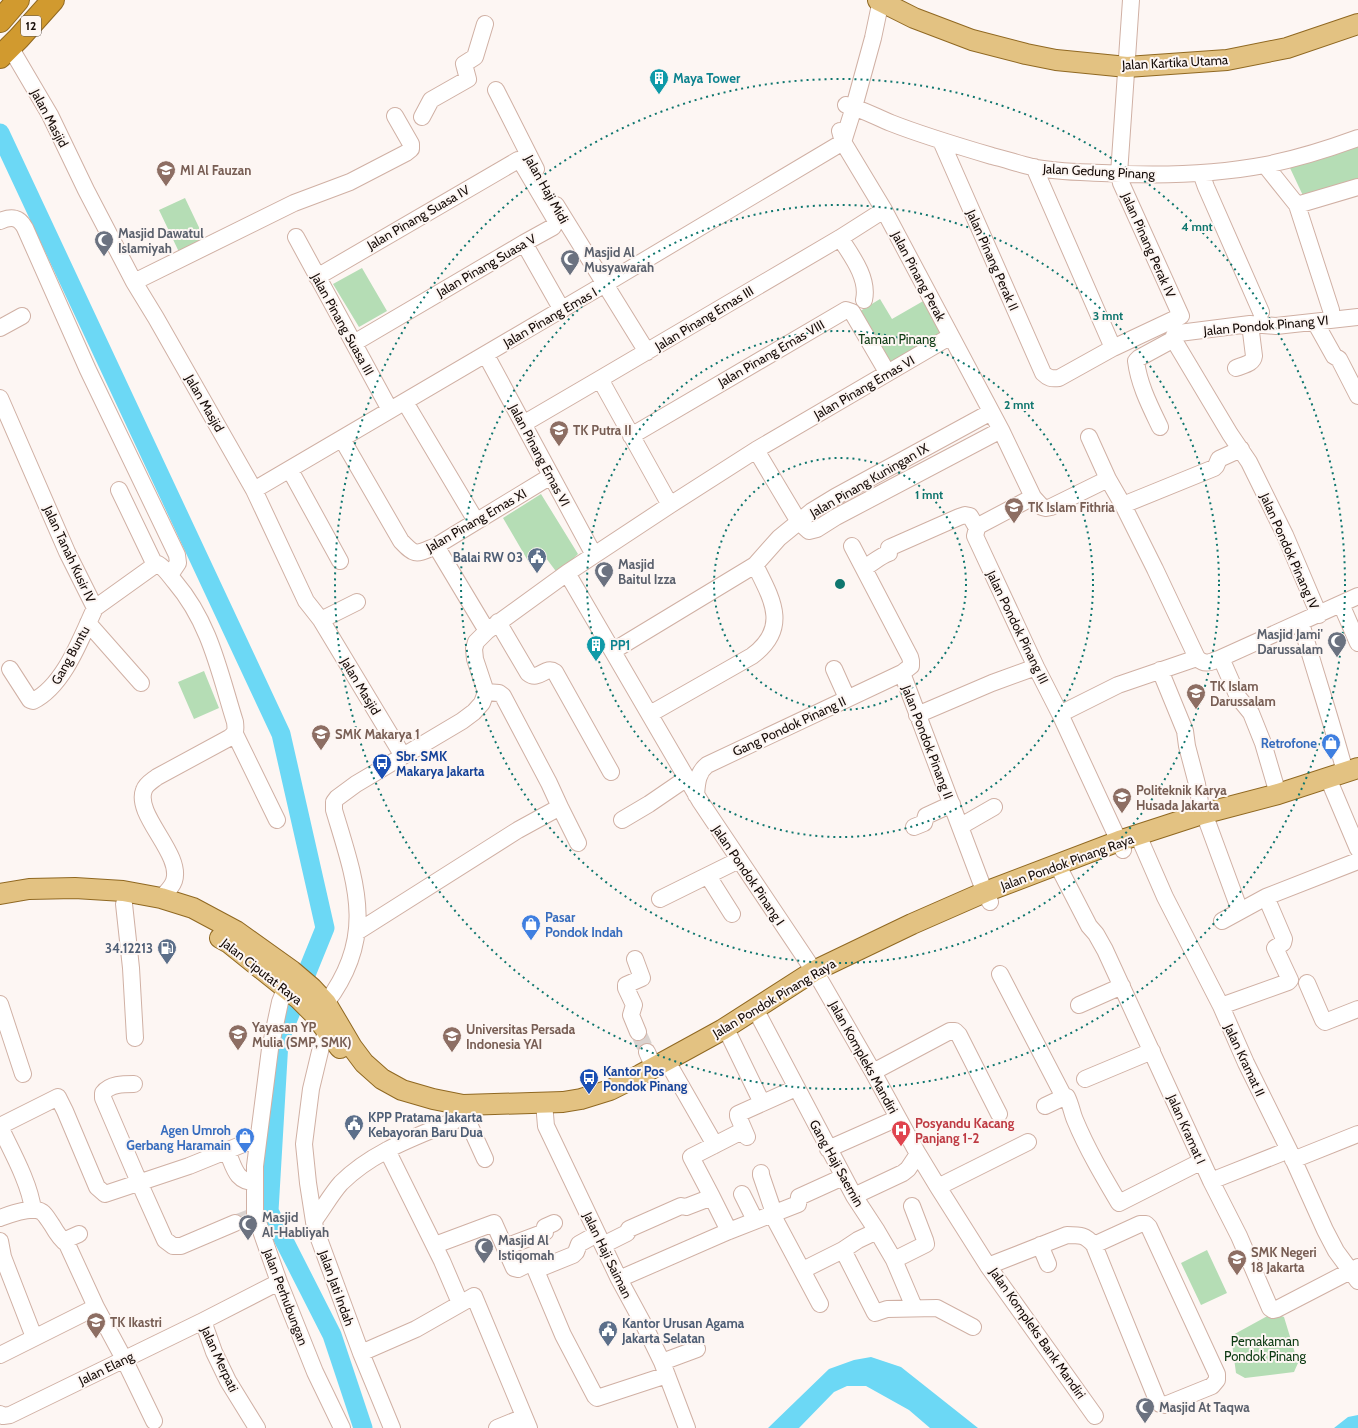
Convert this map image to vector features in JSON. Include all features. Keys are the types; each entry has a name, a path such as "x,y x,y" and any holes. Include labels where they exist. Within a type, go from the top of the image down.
{"highway":[{"name":"12","path":"0,21 18,0"},
{"name":"12","path":"5,52 34,23 53,0"}],"main road":[{"name":"Jalan Kartika Utama","path":"879,0 914,18 972,40 1056,60 1127,66 1227,60 1252,56 1287,48 1358,24"},
{"name":"Jalan Pondok Pinang Raya","path":"1242,808 1278,794 1344,776"},
{"name":"Jalan Pondok Pinang Raya","path":"303,991 327,1031 358,1071 375,1086 397,1101 428,1109 504,1114 544,1107 588,1097 610,1090 722,1030 898,930 1130,843 1344,776"},
{"name":"Jalan Ciputat Raya","path":"0,894 29,888 75,888 123,891 161,898 193,908 236,931 303,991"},
{"name":"Jalan Ciputat Raya","path":"0,905 28,900 71,898 124,904 172,915 193,922 230,943 303,991"},
{"name":"Jalan Pondok Pinang Raya","path":"658,1064 730,1037 760,1018 817,975"},
{"name":"Jalan Pondok Pinang Raya","path":"303,991 364,1063 382,1079 402,1090 432,1100 463,1104 544,1107"}],"street":[{"name":"Jalan Pinang Perak","path":"879,0 850,106 840,129 843,142 884,210 1002,430"},
{"path":"1119,174 1131,0"},
{"path":"422,117 431,100 468,79 464,64 475,57 484,24"},
{"name":"Jalan Masjid","path":"5,52 50,115 86,190 134,282 254,490 303,594 321,620 403,756"},
{"name":"Jalan Haji Midi","path":"496,90 526,151 563,219 647,352"},
{"name":"Jalan Gedung Pinang","path":"850,106 889,123 941,142 1034,167 1080,172 1119,174 1201,173 1265,165 1308,154 1358,138"},
{"path":"134,282 294,202 350,182 406,153 411,149 411,144 395,116"},
{"name":"Jalan Pinang Emas I","path":"254,490 486,355 843,142"},
{"name":"Jalan Pinang Perak II","path":"941,142 1043,373 1047,377 1053,379 1059,378 1113,348"},
{"name":"Jalan Pinang Suasa IV","path":"317,276 514,160 520,160"},
{"name":"Jalan Pinang Suasa V","path":"354,343 553,227 556,221 520,160"},
{"path":"1265,165 1297,206 1331,310"},
{"path":"1034,167 1113,348"},
{"path":"1201,173 1261,312"},
{"name":"Jalan Pinang Perak IV","path":"1113,348 1181,316 1121,183 1119,174"},
{"path":"1297,206 1358,187"},
{"name":"Jalan Pinang Emas III","path":"523,424 840,238 884,210"},
{"path":"0,221 6,218 16,218 21,221 25,228 88,370 178,555 178,563 170,575"},
{"name":"Jalan Pinang Suasa III","path":"296,237 390,410"},
{"path":"840,238 863,279 865,289 864,300"},
{"path":"524,243 562,310"},
{"name":"Jalan Pinang Emas VIII","path":"631,436 846,310 852,312 887,372"},
{"path":"0,328 22,316"},
{"name":"Jalan Pondok Pinang VI","path":"1160,427 1145,394 1139,377 1136,361 1179,333 1250,324 1276,326 1358,317"},
{"path":"1315,322 1334,356 1339,359 1358,396"},
{"path":"1236,368 1251,363 1254,360 1250,324"},
{"name":"Jalan Pinang Emas VI","path":"486,692 475,659 474,648 476,642 492,626 594,555 756,450 887,372 951,336"},
{"name":"Jalan Pondok Pinang IV","path":"1174,337 1206,395 1249,462 1281,528 1319,614 1301,623 1333,725 1358,849"},
{"name":"Jalan Pinang Emas VI","path":"486,355 594,555"},
{"path":"600,379 670,505"},
{"name":"Jalan Tanah Kusir IV","path":"0,398 64,545 95,608 155,565"},
{"path":"405,402 476,521"},
{"name":"Jalan Pinang Kuningan IX","path":"613,651 755,565 779,538 803,526 812,511 835,496 991,412"},
{"path":"756,450 803,526 817,529 836,516 1002,430 1033,497 1042,507 1051,507 1108,480"},
{"path":"1089,437 1108,480 1123,505 1197,658 1207,664 1301,623"},
{"name":"Jalan Pinang Emas XI","path":"342,439 401,541 412,552 418,553 436,546 551,476"},
{"path":"1123,505 1214,468 1219,459 1241,449"},
{"path":"290,470 340,561"},
{"path":"119,490 155,565 160,566 170,575 185,593 211,643 235,722 235,734 277,820"},
{"path":"864,568 876,562 883,555 889,553 889,548 891,546 959,517 965,515 970,516 977,528 1033,497"},
{"name":"Jalan Pondok Pinang III","path":"977,528 975,536 1036,667 1130,843"},
{"path":"436,546 492,626 528,673 531,676 536,676 549,670 555,672 610,772"},
{"name":"Jalan Pondok Pinang II","path":"852,546 911,661 911,666 902,672 917,715 988,897"},
{"path":"650,714 752,656 763,648 769,641 775,620 774,607 755,565"},
{"name":"Jalan Pondok Pinang I","path":"567,573 691,786 817,975"},
{"path":"1319,614 1358,596"},
{"path":"321,620 357,602"},
{"path":"1341,604 1358,643"},
{"name":"Gang Buntu","path":"10,669 30,700 33,701 46,693 54,685 73,654 95,608"},
{"path":"88,623 141,683"},
{"path":"1060,714 1118,685 1197,658"},
{"path":"1221,658 1238,696 1251,713 1263,743 1278,794"},
{"path":"917,715 992,683 1036,667"},
{"path":"834,670 847,698"},
{"path":"1160,670 1185,731 1187,746 1205,819 1240,911"},
{"name":"Gang Pondok Pinang II","path":"691,786 697,783 703,768 707,765 902,672"},
{"path":"403,756 474,712 482,703 486,692 500,693 503,696 549,783 578,843"},
{"path":"161,898 168,891 174,880 174,868 169,854 147,813 142,799 143,791 150,782 157,777 223,742 235,734"},
{"name":"Jalan Perhubungan","path":"342,1428 315,1372 278,1282 254,1215 258,1138 270,1049 280,1002 303,991 337,988 350,963 357,932 358,913 355,886 334,810 334,802 356,784 403,756"},
{"path":"622,820 649,804 691,786"},
{"path":"914,827 924,823 926,816 952,804"},
{"path":"961,826 994,806"},
{"path":"357,932 518,830 560,807"},
{"name":"Jalan Kramat II","path":"1130,843 1165,897 1221,1006 1246,1063 1291,1155 1324,1230 1336,1251 1356,1273"},
{"path":"660,899 739,860"},
{"path":"1222,921 1266,897 1358,861"},
{"name":"Jalan Kramat I","path":"1059,869 1089,926 1096,934 1105,950 1211,1181 1239,1236 1270,1308 1273,1310 1356,1273"},
{"path":"708,876 732,914"},
{"path":"1221,1006 1290,980 1275,948 1283,943 1284,939 1266,897"},
{"path":"124,904 131,968 135,1038"},
{"path":"635,959 642,978 626,986 634,1005 631,1015 638,1032"},
{"path":"1000,974 1064,1097 1067,1097 1075,1120 1093,1159 1119,1203 1202,1161"},
{"name":"Jalan Kompleks Mandiri","path":"817,975 918,1154 988,1266"},
{"path":"1307,983 1323,1020 1326,1022 1358,1009"},
{"path":"1079,1005 1122,986"},
{"path":"0,1004 23,1074"},
{"name":"Gang Haji Saemin","path":"760,1018 843,1177 894,1260 914,1307"},
{"name":"Jalan Jati Indah","path":"327,1031 322,1043 311,1089 304,1144 314,1222 361,1353 392,1428"},
{"path":"873,1072 950,1031 955,1032 959,1035 999,1114"},
{"path":"730,1037 762,1103"},
{"path":"1085,1080 1152,1050"},
{"path":"658,1064 715,1145"},
{"path":"134,1084 109,1087 103,1092 103,1098 162,1235 168,1244 173,1246 181,1246 235,1223"},
{"path":"729,1231 691,1157 715,1145 746,1134 738,1114 796,1088"},
{"path":"26,1211 32,1200 0,1127 58,1097 98,1188 105,1194 189,1166 258,1138"},
{"path":"1045,1106 1064,1097"},
{"name":"Jalan Haji Saiman","path":"544,1107 546,1126 619,1279 645,1327 664,1369 687,1428"},
{"path":"314,1222 340,1184 361,1166 387,1150 456,1120 461,1112"},
{"path":"461,1112 485,1159"},
{"path":"828,1149 898,1118"},
{"path":"1211,1181 1358,1134"},
{"path":"938,1187 1028,1142"},
{"path":"227,1150 239,1177 244,1181 255,1182"},
{"path":"387,1150 435,1245 460,1303"},
{"path":"854,1196 903,1173 908,1169 918,1154"},
{"path":"761,1173 765,1191 773,1214 820,1304"},
{"path":"619,1279 755,1220 798,1204 799,1197 843,1177"},
{"path":"742,1194 755,1220"},
{"path":"536,1270 573,1255 579,1244 627,1233 629,1229 681,1206 686,1207 712,1197"},
{"path":"894,1260 926,1244 926,1240 912,1206"},
{"path":"0,1218 26,1211 37,1210 43,1213 61,1239 73,1239 96,1306 154,1421"},
{"path":"435,1245 492,1223 495,1224 516,1269 530,1263 534,1266 562,1334 597,1398 664,1369 696,1349"},
{"path":"505,1247 545,1232 545,1226 554,1223"},
{"path":"1140,1224 1146,1224 1149,1227 1217,1374 1216,1380 1212,1386 1166,1405 1160,1404 1157,1400 1094,1245 1140,1224"},
{"path":"803,1270 843,1250 858,1240 877,1232"},
{"name":"Jalan Kompleks Bank Mandiri","path":"1094,1245 1087,1237 1077,1234 1067,1234 988,1266 1095,1416"},
{"path":"0,1241 3,1258 34,1337"},
{"path":"1040,1245 1048,1264"},
{"path":"843,1250 873,1312 875,1313 887,1309 914,1307 937,1308 973,1327"},
{"name":"Jalan Merpati","path":"257,1428 228,1381 214,1352 202,1321 278,1282"},
{"path":"361,1353 416,1329 460,1303 473,1296 476,1296 526,1422 497,1428"},
{"path":"0,1355 96,1306"},
{"name":"Jalan Elang","path":"5,1415 202,1321"}],"green space":[{"path":"1358,145 1358,184 1306,202 1290,168"},
{"path":"185,198 205,240 179,252 159,210"},
{"path":"362,268 387,311 359,327 333,284"},
{"name":"Taman Pinang","path":"880,299 892,319 925,300 945,336 889,368 857,313"},
{"path":"541,494 578,554 558,574 546,558 531,566 503,518"},
{"path":"204,671 219,708 194,719 178,682"},
{"path":"1207,1250 1227,1293 1201,1305 1181,1263"},
{"name":"Pemakaman Pondok Pinang","path":"1273,1313 1284,1317 1298,1363 1294,1372 1245,1378 1236,1373 1231,1336"}],"water":[{"path":"871,1357 901,1367 978,1428 930,1428 909,1410 866,1386 847,1386 834,1392 799,1428 768,1428 829,1369 854,1360"},
{"path":"1358,1415 1358,1428 1334,1428 1348,1417"}],"waterway":[{"path":"0,133 281,734 325,928 279,1041 269,1211 332,1335 363,1428"}],"tunnel":[{"path":"638,1032 647,1052"},
{"path":"235,1223 253,1216"}],"place":[{"name":"Maya Tower","path":"659,95"},
{"name":"MI Al Fauzan","path":"166,187"},
{"name":"Masjid Dawatul Islamiyah","path":"104,257"},
{"name":"Masjid Al Musyawarah","path":"570,276"},
{"name":"TK Putra II","path":"559,447"},
{"name":"TK Islam Fithria","path":"1014,524"},
{"name":"Balai RW 03","path":"537,574"},
{"name":"Masjid Baitul Izza","path":"604,588"},
{"name":"Masjid Jami' Darussalam","path":"1337,658"},
{"name":"PP1","path":"596,662"},
{"name":"TK Islam Darussalam","path":"1196,710"},
{"name":"SMK Makarya 1","path":"321,751"},
{"name":"Retrofone","path":"1331,760"},
{"name":"Sbr. SMK Makarya Jakarta","path":"382,780"},
{"name":"Politeknik Karya Husada Jakarta","path":"1122,814"},
{"name":"Pasar Pondok Indah","path":"531,941"},
{"name":"34.12213","path":"167,965"},
{"name":"Yayasan YP Mulia (SMP, SMK)","path":"238,1051"},
{"name":"Universitas Persada Indonesia YAI","path":"452,1053"},
{"name":"Kantor Pos Pondok Pinang","path":"589,1095"},
{"name":"KPP Pratama Jakarta Kebayoran Baru Dua","path":"354,1141"},
{"name":"Posyandu Kacang Panjang 1-2","path":"901,1147"},
{"name":"Agen Umroh Gerbang Haramain","path":"245,1154"},
{"name":"Masjid Al-Habliyah","path":"248,1241"},
{"name":"Masjid Al Istiqomah","path":"484,1264"},
{"name":"SMK Negeri 18 Jakarta","path":"1237,1276"},
{"name":"TK Ikastri","path":"96,1339"},
{"name":"Kantor Urusan Agama Jakarta Selatan","path":"608,1347"},
{"name":"Masjid At Taqwa","path":"1145,1424"}]}
